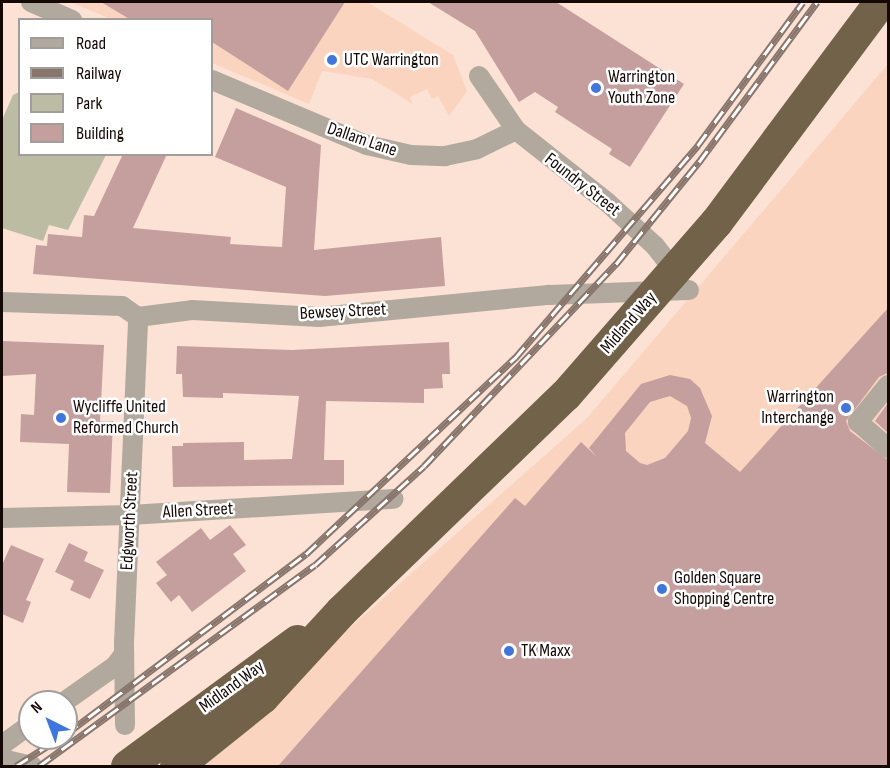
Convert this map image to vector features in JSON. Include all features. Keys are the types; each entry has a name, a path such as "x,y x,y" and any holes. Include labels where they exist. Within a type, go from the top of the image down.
{"highway":[{"name":"Midland Way","path":"126,766 174,761 243,678 341,611 545,417 624,330 702,238 880,2"}],"street":[{"path":"31,2 67,18"},
{"name":"Foundry Street","path":"479,76 516,130 609,203 655,246 689,290"},
{"name":"Dallam Lane","path":"213,80 367,145 411,155 445,156 477,148 516,130"},
{"name":"Bewsey Street","path":"138,317 192,310 319,317 549,295 689,290"},
{"path":"2,302 122,306 138,317"},
{"name":"Edgworth Street","path":"125,725 124,654 138,317"},
{"path":"888,385 858,422 888,448"},
{"name":"Allen Street","path":"2,518 130,515 394,500"},
{"path":"78,692 115,666 124,654"},
{"path":"2,745 18,734"},
{"path":"2,759 32,766"}],"shaded area":[{"name":"UTC Warrington","path":"70,2 367,2 453,55 467,91 449,116 438,96 432,99 427,89 410,97 413,104 372,79 322,71 309,104 213,63 213,18 109,18"},
{"name":"Golden Square Shopping Centre","path":"888,64 888,766 201,766 197,763 587,418"}],"green space":[{"path":"18,92 18,156 105,156 68,230 49,225 43,241 2,228 2,120 13,95"}],"building":[{"path":"101,2 345,2 288,91 213,43 213,18 128,18"},
{"name":"Warrington Youth Zone","path":"428,2 556,2 684,84 630,167 609,154 612,149 555,112 558,107 535,92 519,102 475,31"},
{"path":"236,108 321,145 314,250 441,237 445,286 325,296 33,274 36,245 47,246 48,234 82,237 84,215 94,216 122,156 166,156 133,228 231,237 230,244 282,247 286,187 215,157"},
{"name":"Golden Square Shopping Centre","path":"888,308 888,373 879,377 846,421 850,431 888,460 888,766 278,766 515,498 525,506 581,442 597,457 589,448 641,384 670,375 690,379 700,388 712,416 705,443 740,472","holes":["670,396 687,406 691,418 688,431 665,458 647,465 640,463 626,451 625,433 650,402"]},
{"name":"Wycliffe United Reformed Church","path":"2,341 104,345 100,421 113,421 110,493 67,492 69,444 20,442 21,414 34,415 36,374 2,376"},
{"path":"449,342 450,374 442,374 443,388 424,389 424,403 326,401 324,460 344,460 344,485 173,487 172,446 183,446 183,443 244,442 244,460 292,459 299,396 223,393 223,398 183,397 182,374 176,374 177,346 292,350"},
{"path":"888,403 888,433 875,421"},
{"path":"230,525 246,545 233,554 246,571 192,612 179,595 171,602 156,583 167,575 156,562 201,528 210,540"},
{"path":"69,543 88,552 84,561 104,570 90,599 70,590 74,581 55,572"},
{"path":"11,545 44,559 26,600 31,602 23,623 2,614 2,565"}],"railway":[{"path":"78,725 306,554 515,358 698,145 803,2"},
{"path":"39,766 315,565 424,466 616,264 699,162 817,2"},
{"path":"16,766 41,750"}],"place":[{"name":"UTC Warrington","path":"332,60"},
{"name":"Warrington Youth Zone","path":"596,88"},
{"name":"Warrington Interchange","path":"846,408"},
{"name":"Wycliffe United Reformed Church","path":"61,418"},
{"name":"Golden Square Shopping Centre","path":"662,589"},
{"name":"TK Maxx","path":"509,651"}]}
